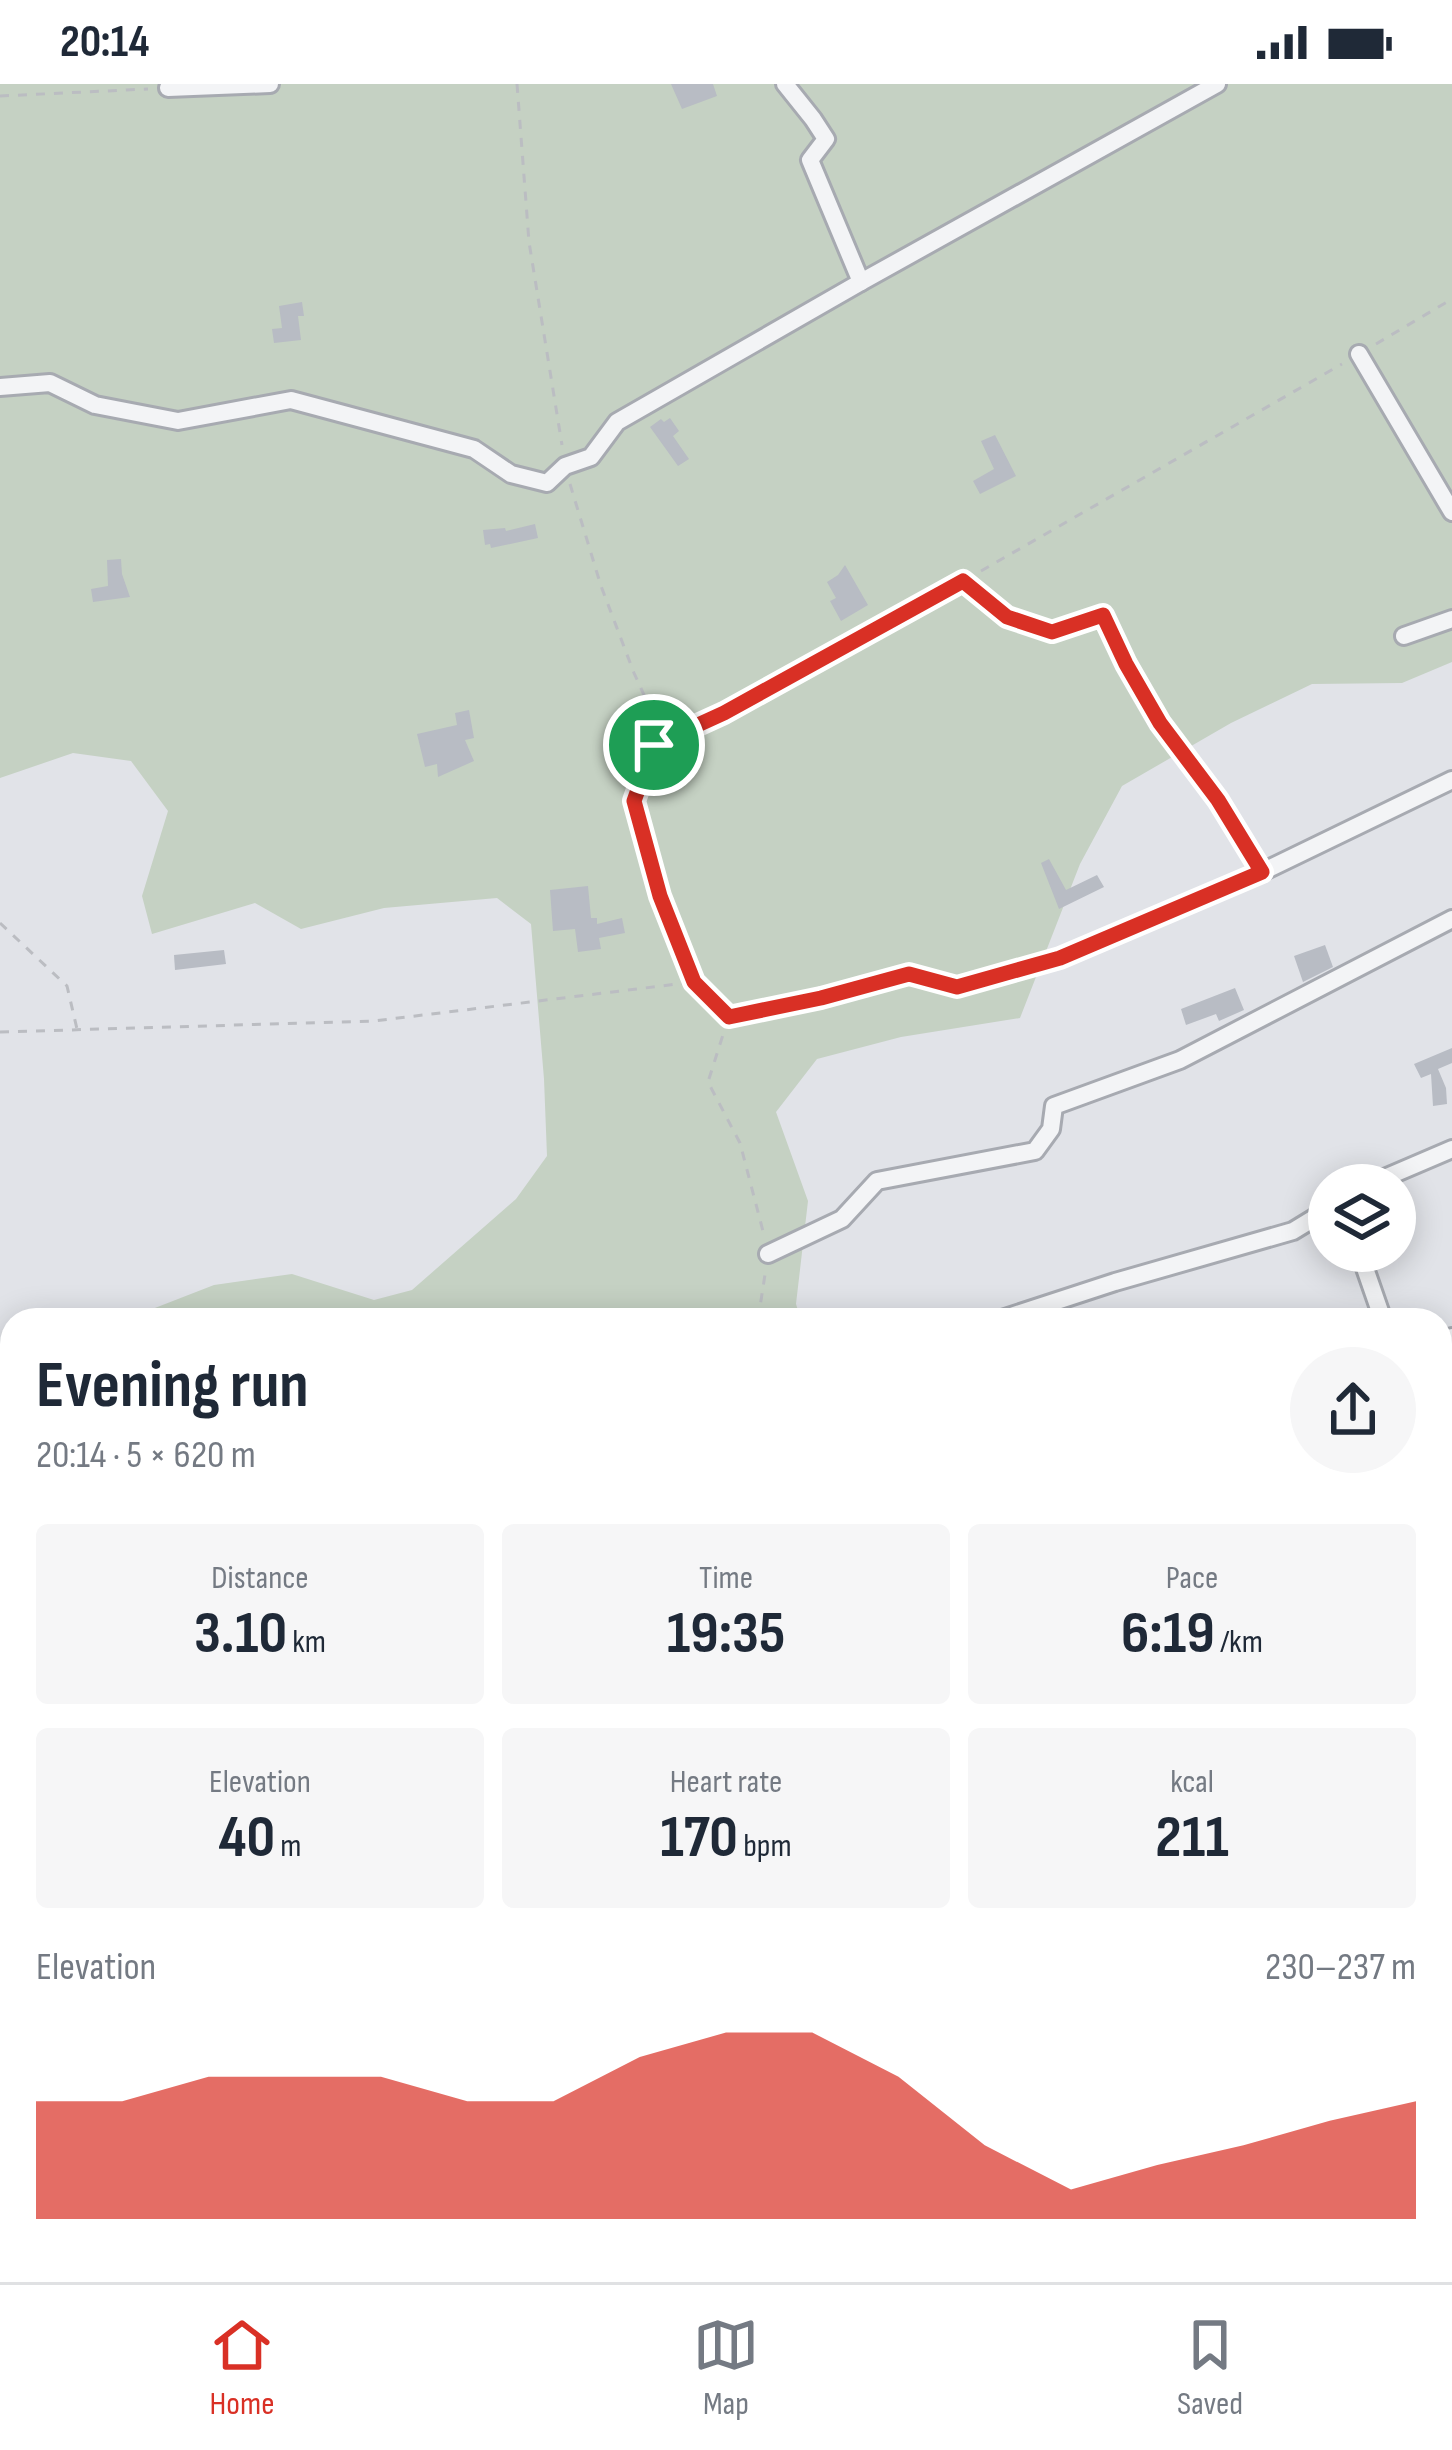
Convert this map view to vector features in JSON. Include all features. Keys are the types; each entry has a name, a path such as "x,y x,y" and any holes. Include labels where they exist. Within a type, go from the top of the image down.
{"street":[{"path":"168,88 270,84"},
{"path":"785,84 826,139 810,160 861,282"},
{"path":"0,387 50,383 95,405 178,421 291,400 474,449 512,474 547,483 565,466 591,457 617,422 1217,84"},
{"path":"1358,354 1452,512"},
{"path":"1432,482 1452,478"},
{"path":"963,581 1007,617 1052,632 1103,615 1160,723 1218,800 1262,872"},
{"path":"1404,636 1452,620"},
{"path":"1060,958 1262,872 1452,780"},
{"path":"768,1254 842,1219 877,1181 1035,1151 1051,1129 1054,1106 1180,1060 1452,919"},
{"path":"1416,1164 1452,1148"},
{"path":"1036,1308 1293,1231 1308,1222"},
{"path":"1367,1272 1379,1308"}],"path":[{"path":"517,84 529,242 565,466 601,586 655,719 654,745 634,801 660,896 694,982 729,1017"},
{"path":"0,96 168,88"},
{"path":"654,745 724,713 963,581 1452,299"},
{"path":"0,923 67,986 78,1030"},
{"path":"729,1017 909,974 957,987 1060,958"},
{"path":"0,1032 374,1021 694,982"},
{"path":"729,1017 708,1082 740,1143 768,1254 760,1308"}],"green space":[{"path":"0,84 1452,84 1452,662 1402,683 1312,684 1231,723 1122,786 1080,864 1020,1018 901,1037 817,1059 776,1112 808,1201 797,1308 155,1308 214,1285 292,1274 374,1300 412,1290 516,1199 547,1156 531,924 497,898 384,908 301,929 255,903 152,934 142,896 168,811 131,761 73,753 0,778"}],"building":[{"path":"671,84 713,84 717,96 682,109"},
{"path":"302,302 304,316 298,316 301,340 274,343 272,329 282,328 279,306"},
{"path":"670,418 679,431 673,436 689,459 678,466 650,427"},
{"path":"995,435 1016,476 980,494 973,481 994,469 981,441"},
{"path":"535,524 538,538 491,548 485,545 483,530 506,531"},
{"path":"121,559 130,597 93,602 91,589 108,586 107,560"},
{"path":"845,565 868,605 841,621 827,582"},
{"path":"469,710 474,738 465,740 474,761 438,777 437,764 425,767 417,734 457,725 455,713"},
{"path":"1049,859 1066,890 1097,875 1104,887 1059,909 1041,863"},
{"path":"588,886 591,918 597,918 597,924 622,918 625,933 599,938 601,949 578,952 575,929 553,931 550,890"},
{"path":"1325,945 1333,967 1303,982 1294,956"},
{"path":"224,950 226,964 175,970 174,955"},
{"path":"1235,988 1244,1010 1219,1021 1216,1014 1186,1025 1181,1009"},
{"path":"1452,1048 1452,1063 1438,1069 1447,1104 1433,1106 1431,1074 1421,1078 1414,1064"}],"route":[{"path":"963,581 1007,617 1052,632 1103,615 1160,723 1218,800 1262,872 1060,958 957,987 909,974 729,1017 694,982 660,896 634,801 654,745 724,713 963,581"}]}
